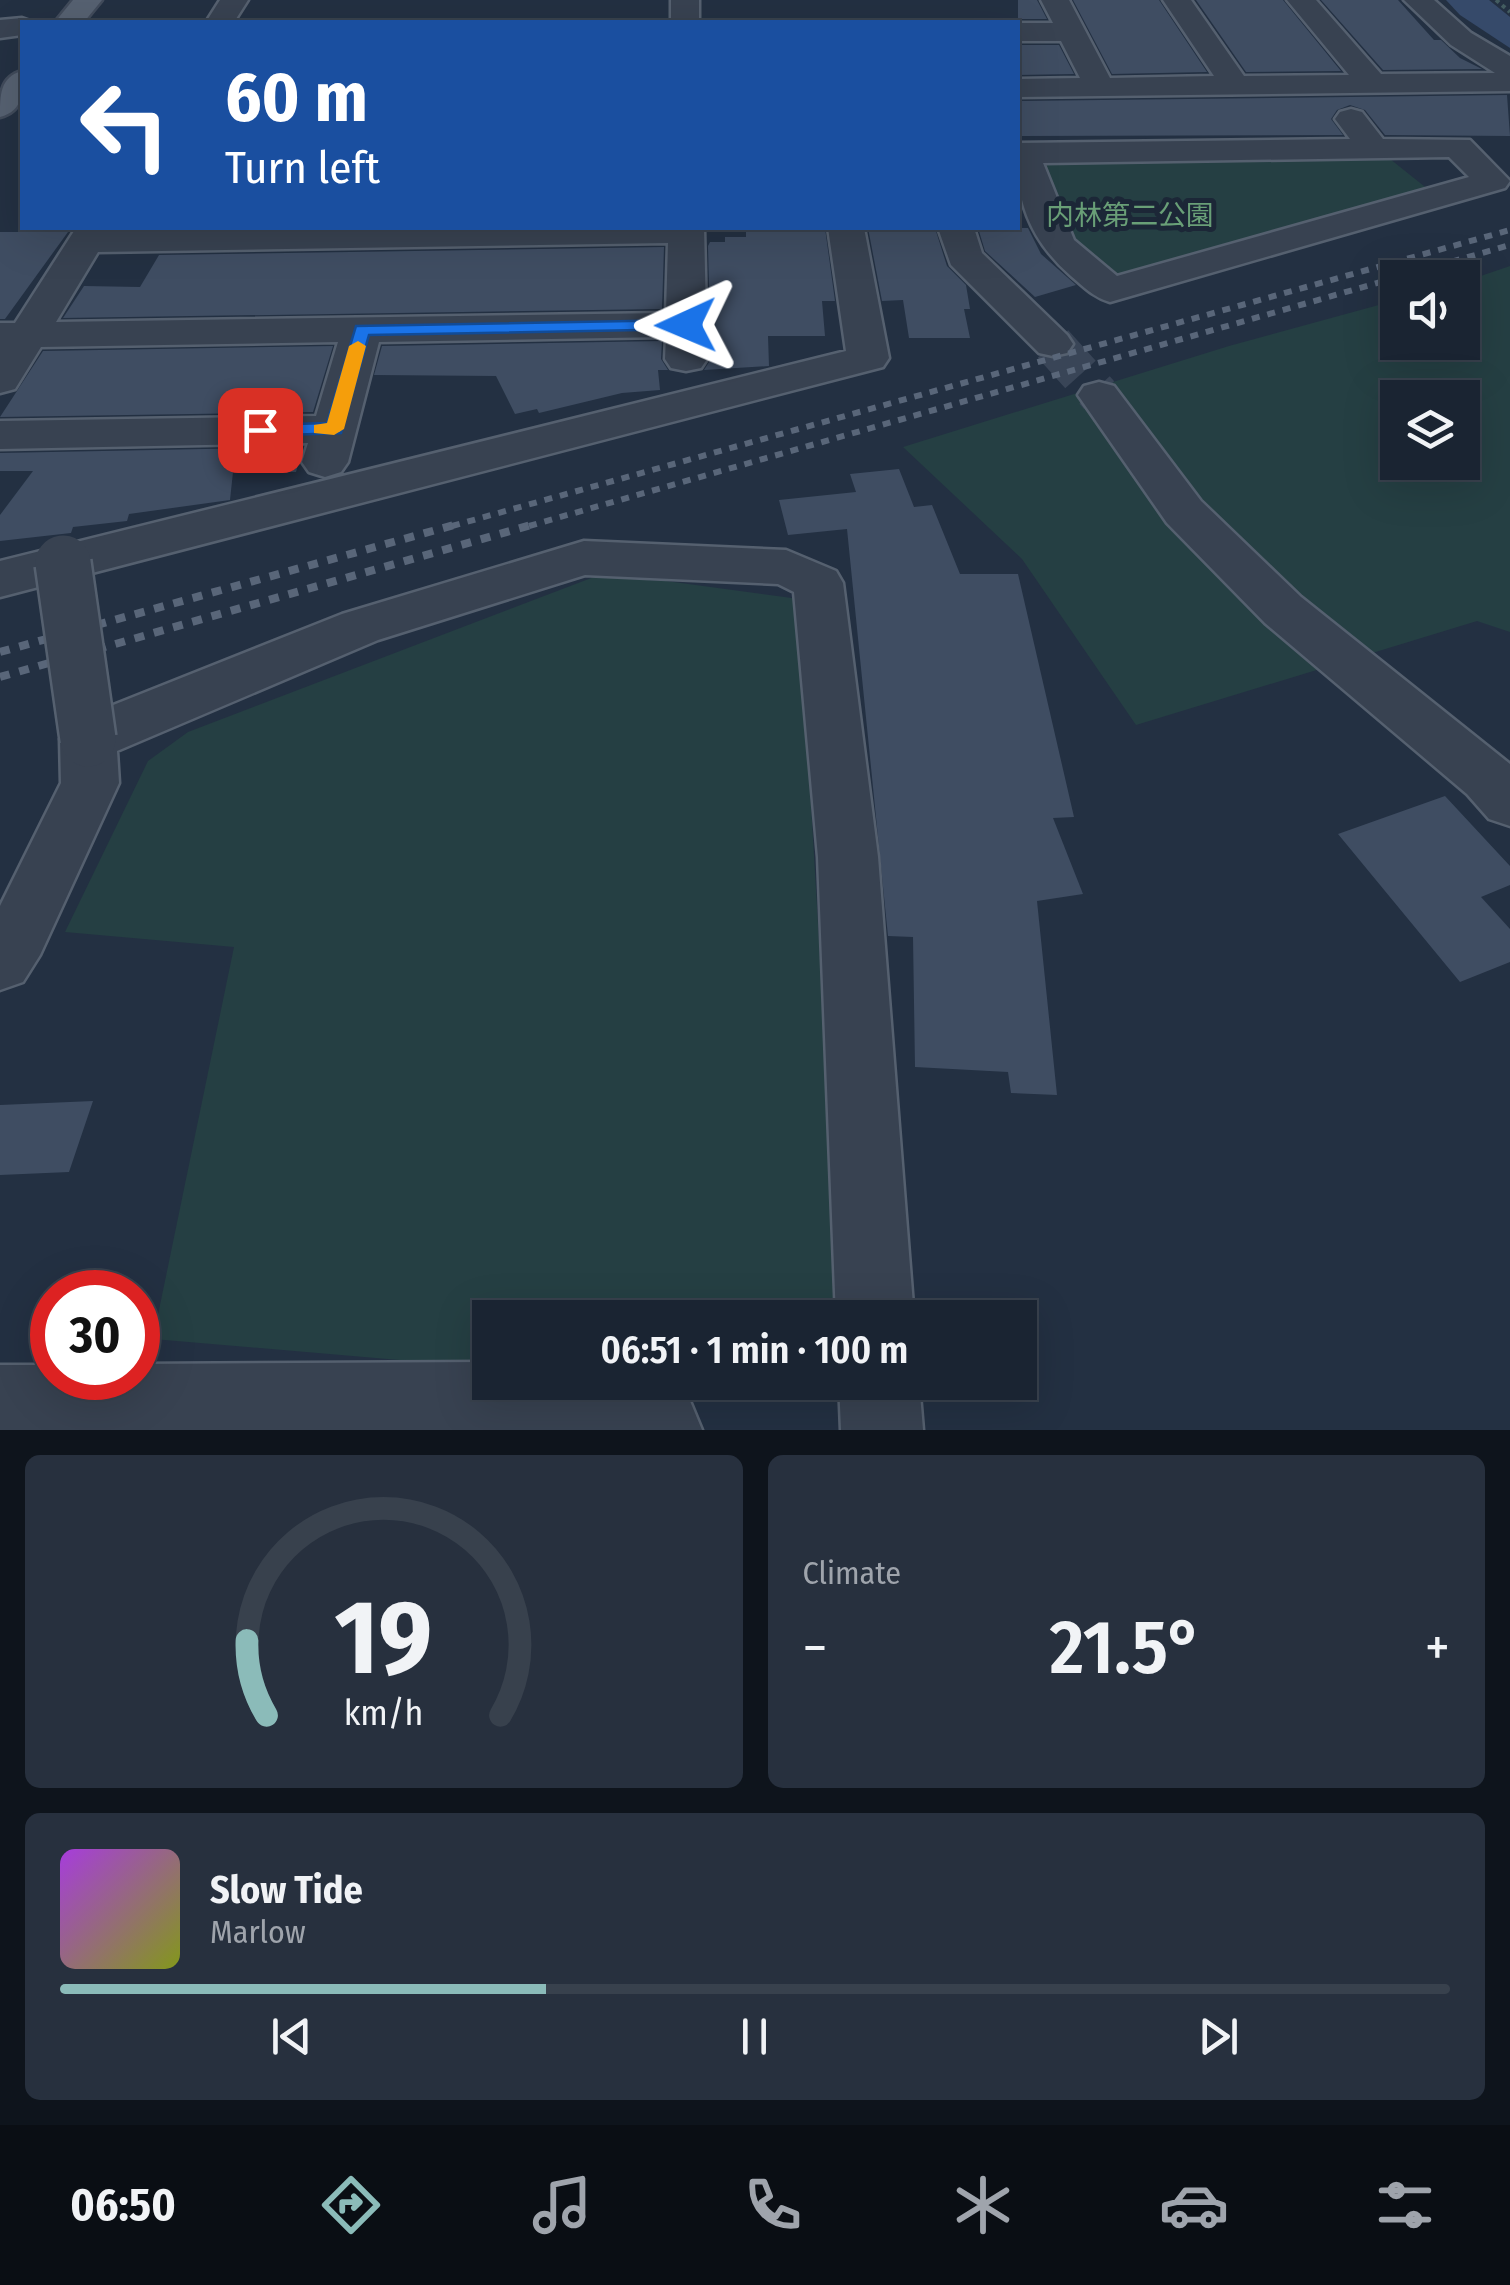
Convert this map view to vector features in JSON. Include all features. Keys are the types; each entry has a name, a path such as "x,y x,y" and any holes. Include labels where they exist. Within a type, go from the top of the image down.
{"main road":[{"path":"71,20 88,0"}],"street":[{"path":"1055,0 1100,88"},
{"path":"1178,0 1236,86"},
{"path":"1301,0 1373,84"},
{"path":"1418,0 1461,39 1510,69"},
{"path":"1020,32 1071,32"},
{"path":"1020,88 1510,82"},
{"path":"1326,85 1374,149"},
{"path":"1458,147 1500,187 1110,290 1058,245 1020,153 1458,147"},
{"path":"0,380 14,335 90,234 686,230 687,402"},
{"path":"0,579 868,358 846,230"},
{"path":"957,230 964,257 1053,344"},
{"path":"14,335 686,325"},
{"path":"315,498 362,330"},
{"path":"1099,395 1184,512 1283,610 1487,778 1510,802"},
{"path":"0,435 334,429"},
{"path":"88,739 360,627 584,558 786,566 818,584 848,857 875,1300"},
{"path":"0,961 18,935 90,782 88,739 63,563"},
{"path":"881,1400 882,1430"},
{"path":"0,1406 488,1403 514,1418 661,1430"}],"path":[{"path":"1496,0 1510,12"}],"green space":[{"name":"内林第二公園","path":"1385,155 1429,190 1116,278 1078,246 1057,204 1044,159"},
{"path":"1510,266 1510,632 1477,621 1136,725 1022,559 903,447 1229,346 1380,305 1380,360 1480,360 1480,276"},
{"path":"594,577 666,581 799,599 840,1300 472,1300 472,1360 399,1360 160,1340 160,1305 234,947 65,932 148,761 188,732"}],"water":[{"path":"1446,0 1489,0 1510,17 1510,48 1460,15"}],"building":[{"path":"1018,0 1037,0 1047,19 1018,19"},
{"path":"1073,0 1159,0 1207,72 1112,74"},
{"path":"1196,0 1283,0 1341,71 1246,72"},
{"path":"1321,0 1398,0 1434,40 1441,40 1460,58 1482,69 1383,70"},
{"path":"1020,45 1059,45 1074,74 1020,75"},
{"path":"1507,95 1510,136 1385,135 1365,110 1350,105 1337,110 1331,119 1343,135 1020,136 1020,101"},
{"path":"1028,228 1041,254 1076,285 1035,297 985,251 979,230"},
{"path":"746,230 825,230 835,301 822,301 825,336 768,336 769,366 704,370 711,359 708,246 710,242 725,242 725,237 746,237"},
{"path":"868,230 936,230 947,266 966,285 970,309 964,309 970,338 909,338 903,300 882,301"},
{"path":"0,232 68,232 5,319 0,319"},
{"path":"664,247 662,309 63,318 84,286 140,287 159,255"},
{"path":"662,341 661,359 668,370 658,370 660,390 622,393 539,413 537,409 515,414 496,376 374,375 382,346"},
{"path":"333,346 313,412 0,417 43,351"},
{"path":"303,447 296,472 233,472 230,500 129,514 127,521 73,527 71,533 0,541 0,515 33,471 0,471 0,453"},
{"path":"899,469 914,507 932,505 960,574 1018,574 1074,817 1053,818 1083,894 1037,901 1057,1095 1011,1093 1008,1072 915,1067 913,937 888,936 847,529 788,535 779,500 856,492 850,474"},
{"path":"1445,796 1510,866 1510,885 1481,897 1510,929 1510,962 1460,982 1338,834"},
{"path":"93,1101 69,1172 0,1175 0,1105"}],"tunnel":[{"path":"1053,344 1099,395"}],"railway":[{"path":"452,526 1510,230"},
{"path":"529,526 1510,245"},
{"path":"0,652 461,523"},
{"path":"0,677 538,523"}],"slow traffic":[{"path":"320,429 334,429 358,346"}],"route":[{"path":"260,430 334,429 362,330 686,325"}]}
